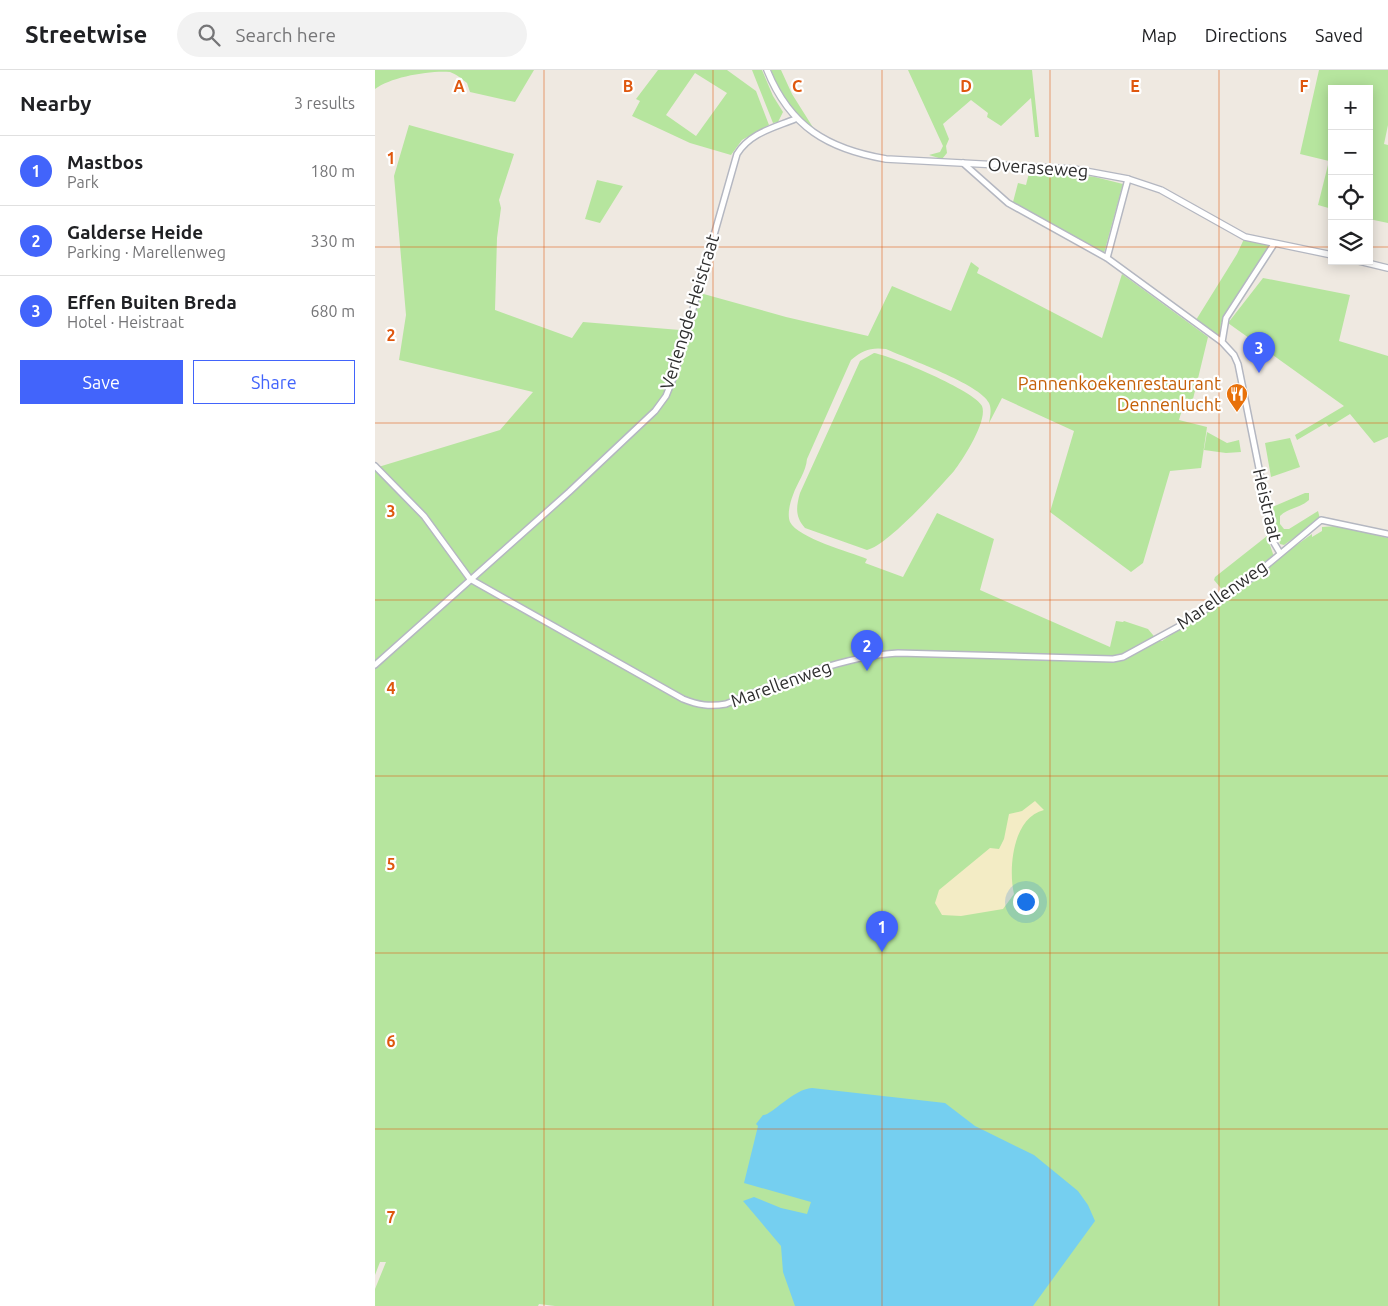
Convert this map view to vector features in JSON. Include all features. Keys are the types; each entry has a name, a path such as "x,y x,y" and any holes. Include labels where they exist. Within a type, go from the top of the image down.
{"street":[{"name":"Overaseweg","path":"767,70 784,104 795,119 816,135 839,148 886,160 1074,169 1128,179 1161,190 1245,238 1328,255"},
{"name":"Verlengde Heistraat","path":"375,665 569,492 655,411 666,396 674,376 737,154 753,136 795,119"},
{"name":"Heistraat","path":"963,163 1008,203 1107,258 1222,342 1234,355 1238,364 1274,543 1281,553 1321,520 1388,534"},
{"path":"1107,258 1128,179"},
{"path":"1222,342 1226,318 1274,244"},
{"path":"1373,264 1388,268"},
{"path":"375,466 424,516 470,579"},
{"name":"Marellenweg","path":"470,579 683,699 712,707 726,704 847,661 871,655 898,653 1123,657 1187,622 1250,579 1281,553"}],"green space":[{"path":"375,70 534,70 515,102 470,92 467,83 450,72 411,75 390,81 375,89"},
{"path":"658,70 727,70 756,91 769,125 742,140 731,155 690,143 632,116 640,101 636,99","holes":["695,73 727,93 696,136 666,115"]},
{"path":"752,70 762,70 773,96 783,112 778,122 773,123"},
{"path":"771,70 781,70 792,94 814,129 788,103"},
{"path":"908,70 1032,70 1039,137 1035,137 1031,98 1001,126 987,117 988,113 971,100 943,124 949,139 946,146 947,153 942,159 929,155 940,152 943,146"},
{"path":"1319,70 1388,70 1388,125 1384,144 1388,145 1388,223 1373,220 1373,85 1328,85 1328,161 1300,154"},
{"path":"409,125 514,154 499,200 501,208 497,238 495,310 572,338 583,322 680,330 692,323 700,293 786,317 868,336 892,286 951,311 971,262 979,268 977,273 1102,338 1122,274 1208,337 1193,399 1185,399 1179,420 1207,427 1201,468 1170,471 1143,563 1131,572 1050,512 1074,431 1002,398 989,423 991,411 989,403 983,396 958,380 886,349 876,348 859,354 851,360 807,459 792,498 789,516 790,522 803,534 867,559 865,563 903,577 937,513 994,539 980,590 1110,647 1116,621 1124,621 1148,629 1158,641 1162,641 1312,534 1312,537 1322,531 1322,527 1337,526 1388,538 1388,1306 555,1306 539,1304 538,1306 375,1306 375,1289 386,1262 380,1262 375,1275 375,468 500,430 533,392 399,360 406,315 394,176"},
{"path":"1328,165 1328,208 1318,205"},
{"path":"1030,169 1095,177 1123,184 1104,253 1013,202 1018,183 1026,185"},
{"path":"597,180 623,186 600,223 585,219"},
{"path":"1244,239 1270,246 1221,323 1220,339 1196,320 1237,254"},
{"path":"1263,278 1350,295 1339,341 1388,356 1388,437 1374,443 1350,414 1329,427 1326,423 1297,440 1295,435 1344,406 1228,323"},
{"path":"874,353 914,367 949,383 976,400 982,406 983,413 974,440 954,471 899,528 876,546 867,550 805,528 799,520 797,507 800,493 860,361"},
{"path":"1207,432 1227,443 1239,440 1241,452 1226,453 1204,450"},
{"path":"1290,438 1300,467 1271,477 1265,443"},
{"path":"1309,493 1309,500 1283,513 1280,516 1280,524 1284,529 1289,529 1318,511 1320,519 1284,545 1280,544 1270,508"},
{"path":"1267,536 1274,557 1225,593 1214,580 1215,577"}],"sand":[{"path":"1035,801 1044,810 1025,822 1019,833 1013,858 1012,883 1014,894 1003,909 961,916 942,915 935,903 939,890 990,848 999,849 1004,839 1009,814 1022,811"}],"water":[{"path":"812,1088 945,1103 975,1126 1034,1155 1078,1191 1088,1205 1095,1221 1033,1306 795,1306 783,1272 781,1246 743,1201 754,1197 781,1208 807,1214 811,1202 744,1183 758,1126 756,1124 763,1115 790,1097 805,1089"}],"place":[{"name":"Effen Buiten Breda","path":"1259,373"},
{"name":"Pannenkoekenrestaurant Dennenlucht","path":"1237,413"},
{"name":"Galderse Heide","path":"867,671"},
{"name":"Mastbos","path":"882,952"}]}
